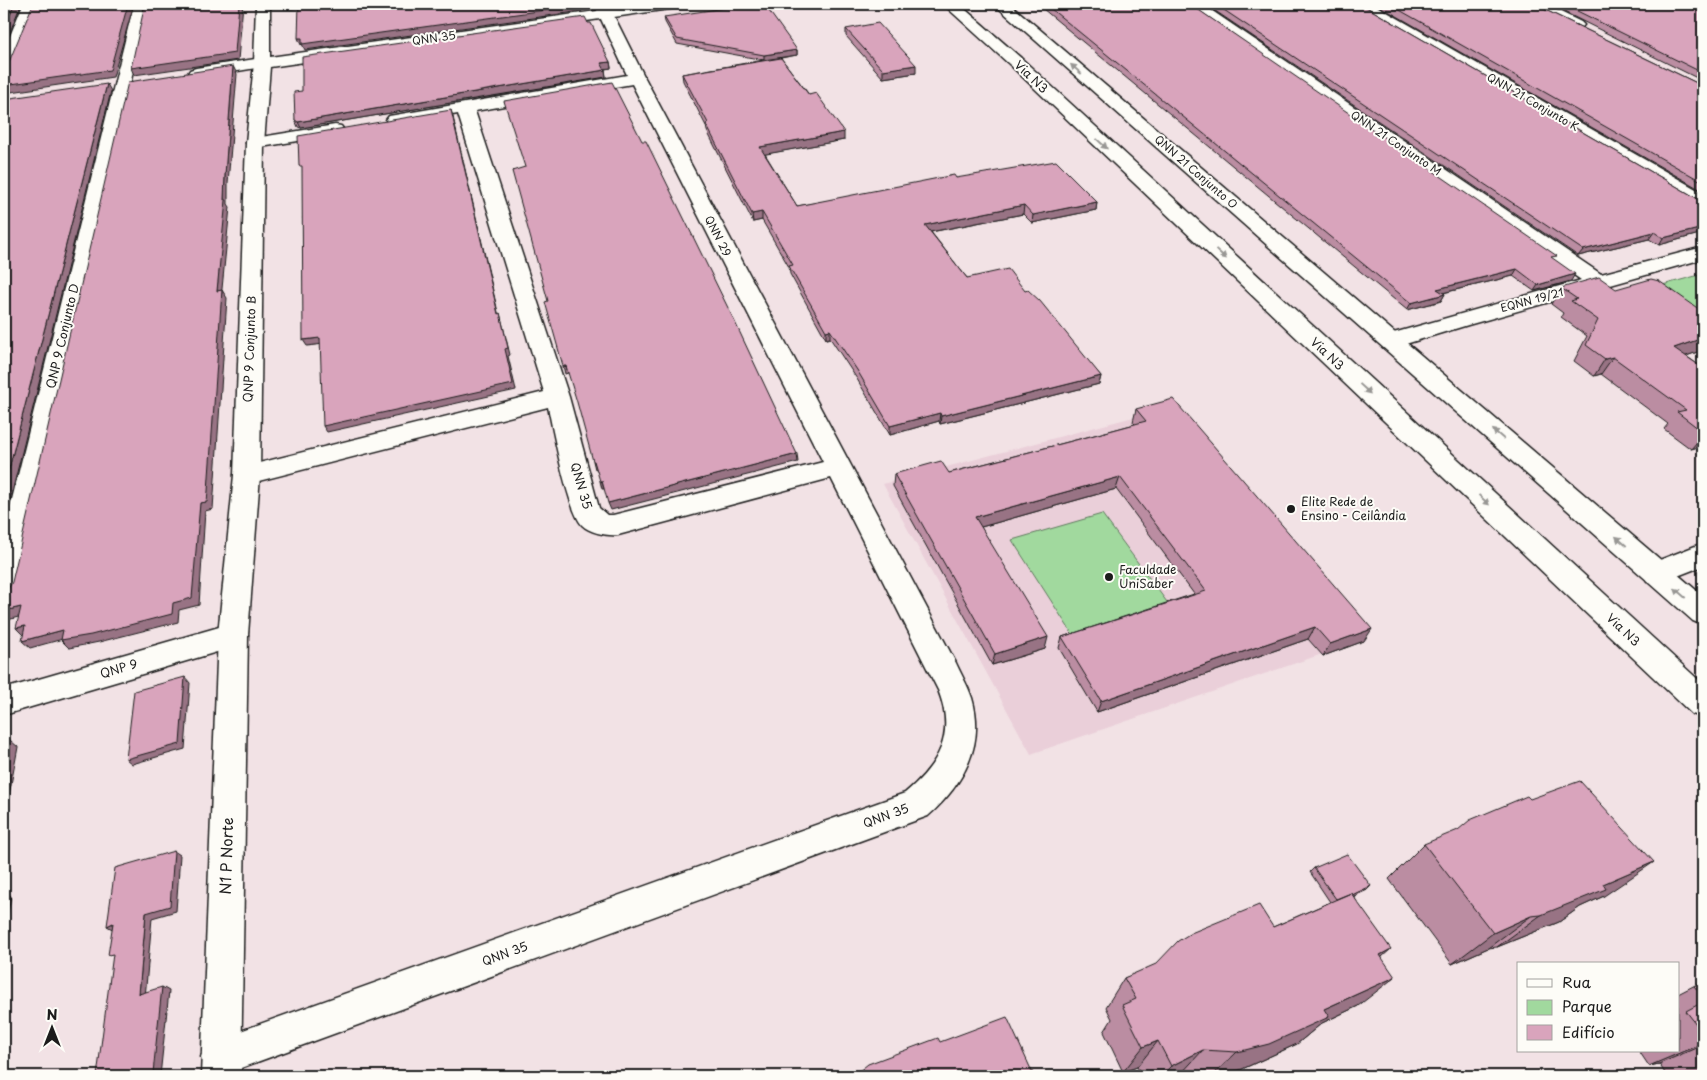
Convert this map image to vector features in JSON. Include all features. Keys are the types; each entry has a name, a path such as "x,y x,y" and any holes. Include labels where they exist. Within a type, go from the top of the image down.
{"street":[{"path":"4,71 30,4"},
{"name":"QNP 9 Conjunto D","path":"4,589 141,4"},
{"name":"QNP 9 Conjunto B","path":"233,635 247,475 255,143 262,63 263,4"},
{"path":"604,9 676,4"},
{"name":"QNN 21 Conjunto O","path":"1001,4 1088,94 1382,333"},
{"name":"QNN 21 Conjunto M","path":"1193,4 1598,282"},
{"name":"QNN 21 Conjunto K","path":"1363,4 1703,201"},
{"path":"1533,4 1592,33"},
{"name":"QNN 35","path":"262,63 604,9"},
{"name":"QNN 29","path":"604,9 637,78 837,467"},
{"path":"957,10 1008,42 1061,92 1088,94"},
{"name":"Via N3","path":"957,10 1084,126 1700,701"},
{"path":"178,75 262,63"},
{"path":"379,122 637,78"},
{"name":"QNN 35","path":"221,1067 916,805 936,790 952,767 962,730 957,700 945,672 837,467 627,524 608,526 593,520 589,514 557,397 465,108"},
{"path":"1084,126 1083,119 1090,114 1117,117 1301,282 1382,333 1703,613"},
{"path":"255,143 351,127"},
{"name":"EQNN 19/21","path":"1382,333 1598,282 1703,253"},
{"path":"247,475 557,397"},
{"path":"1657,573 1703,554"},
{"name":"N1 P Norte","path":"221,1067 233,635"},
{"name":"QNP 9","path":"4,702 233,635"}],"shaded area":[{"path":"1167,408 1366,639 1031,754 883,484"}],"green space":[{"path":"1703,274 1703,330 1644,290"},
{"path":"1102,514 1178,617 1082,649 1012,540"}],"building":[{"path":"4,4 14,4 4,29"},
{"path":"33,4 128,4 110,70 4,85 4,69 6,69"},
{"path":"145,4 239,4 235,53 131,68"},
{"path":"299,4 581,5 302,44 302,38 298,38"},
{"path":"751,4 764,4 797,50 764,55 677,39 664,17"},
{"path":"1045,4 1190,4 1557,256 1551,257 1575,274 1538,285 1517,269 1437,289 1445,294 1411,303"},
{"path":"1215,4 1361,4 1703,201 1703,228 1663,238 1654,232 1583,250"},
{"path":"1389,4 1533,4 1703,86 1703,182"},
{"path":"1563,4 1703,4 1703,73"},
{"path":"585,17 588,23 591,23 610,62 601,63 605,70 298,122 295,120 294,92 302,91 302,57"},
{"path":"878,23 916,65 883,70 846,29"},
{"path":"781,58 809,95 816,93 844,132 760,147 797,206 954,175 956,178 1056,161 1097,202 1033,215 1024,205 925,225 967,278 1008,269 1025,291 1028,290 1040,301 1101,376 941,416 940,413 890,426 857,370 830,330 826,331 789,266 793,265 762,212 752,214 682,74"},
{"path":"233,66 225,175 224,200 226,200 217,291 222,290 208,491 207,502 200,503 192,598 173,603 172,614 91,635 61,640 63,630 22,641 25,626 16,628 21,607 4,611 4,592 7,591 12,582 128,82"},
{"path":"612,82 642,141 646,141 797,454 608,503 602,481 600,481 593,461 566,366 563,366 545,302 548,301 512,171 525,167 504,101"},
{"path":"107,84 4,488 4,99"},
{"path":"451,110 498,314 500,313 508,348 505,349 513,384 323,426 320,338 303,340 302,166 299,166 298,136"},
{"path":"1599,277 1616,289 1651,279 1659,281 1703,312 1703,338 1674,348 1703,368 1703,432 1677,412 1686,410 1613,357 1605,359 1586,345 1598,320 1571,301 1577,299 1561,288"},
{"path":"1173,399 1372,629 1330,644 1315,627 1101,701 1062,637 1206,591 1120,477 975,517 1048,637 995,654 894,474 941,461 949,473 1087,437 1146,421 1136,409"},
{"path":"185,677 180,744 126,759 134,691"},
{"path":"1580,781 1654,862 1603,884 1606,889 1541,915 1531,916 1493,933 1424,844 1458,830 1470,820 1527,796 1530,799"},
{"path":"174,851 170,906 146,913 139,994 162,987 153,1073 143,1076 97,1076 113,954 108,955 113,923 107,926 115,868"},
{"path":"1347,854 1371,886 1352,895 1351,893 1336,899 1314,868"},
{"path":"1351,893 1391,949 1380,955 1395,977 1324,1009 1329,1017 1269,1044 1237,1052 1203,1050 1171,1066 1158,1041 1143,1047 1122,1005 1136,999 1124,978 1156,964 1178,941 1191,933 1259,905 1273,927"},
{"path":"1703,981 1703,997 1694,986"},
{"path":"1703,1002 1703,1033 1686,1011"},
{"path":"1007,1017 1034,1076 853,1076 868,1064 938,1038 940,1042"}],"place":[{"name":"Elite Rede de Ensino - Ceilândia","path":"1291,509"},
{"name":"Faculdade UniSaber","path":"1109,577"}]}
